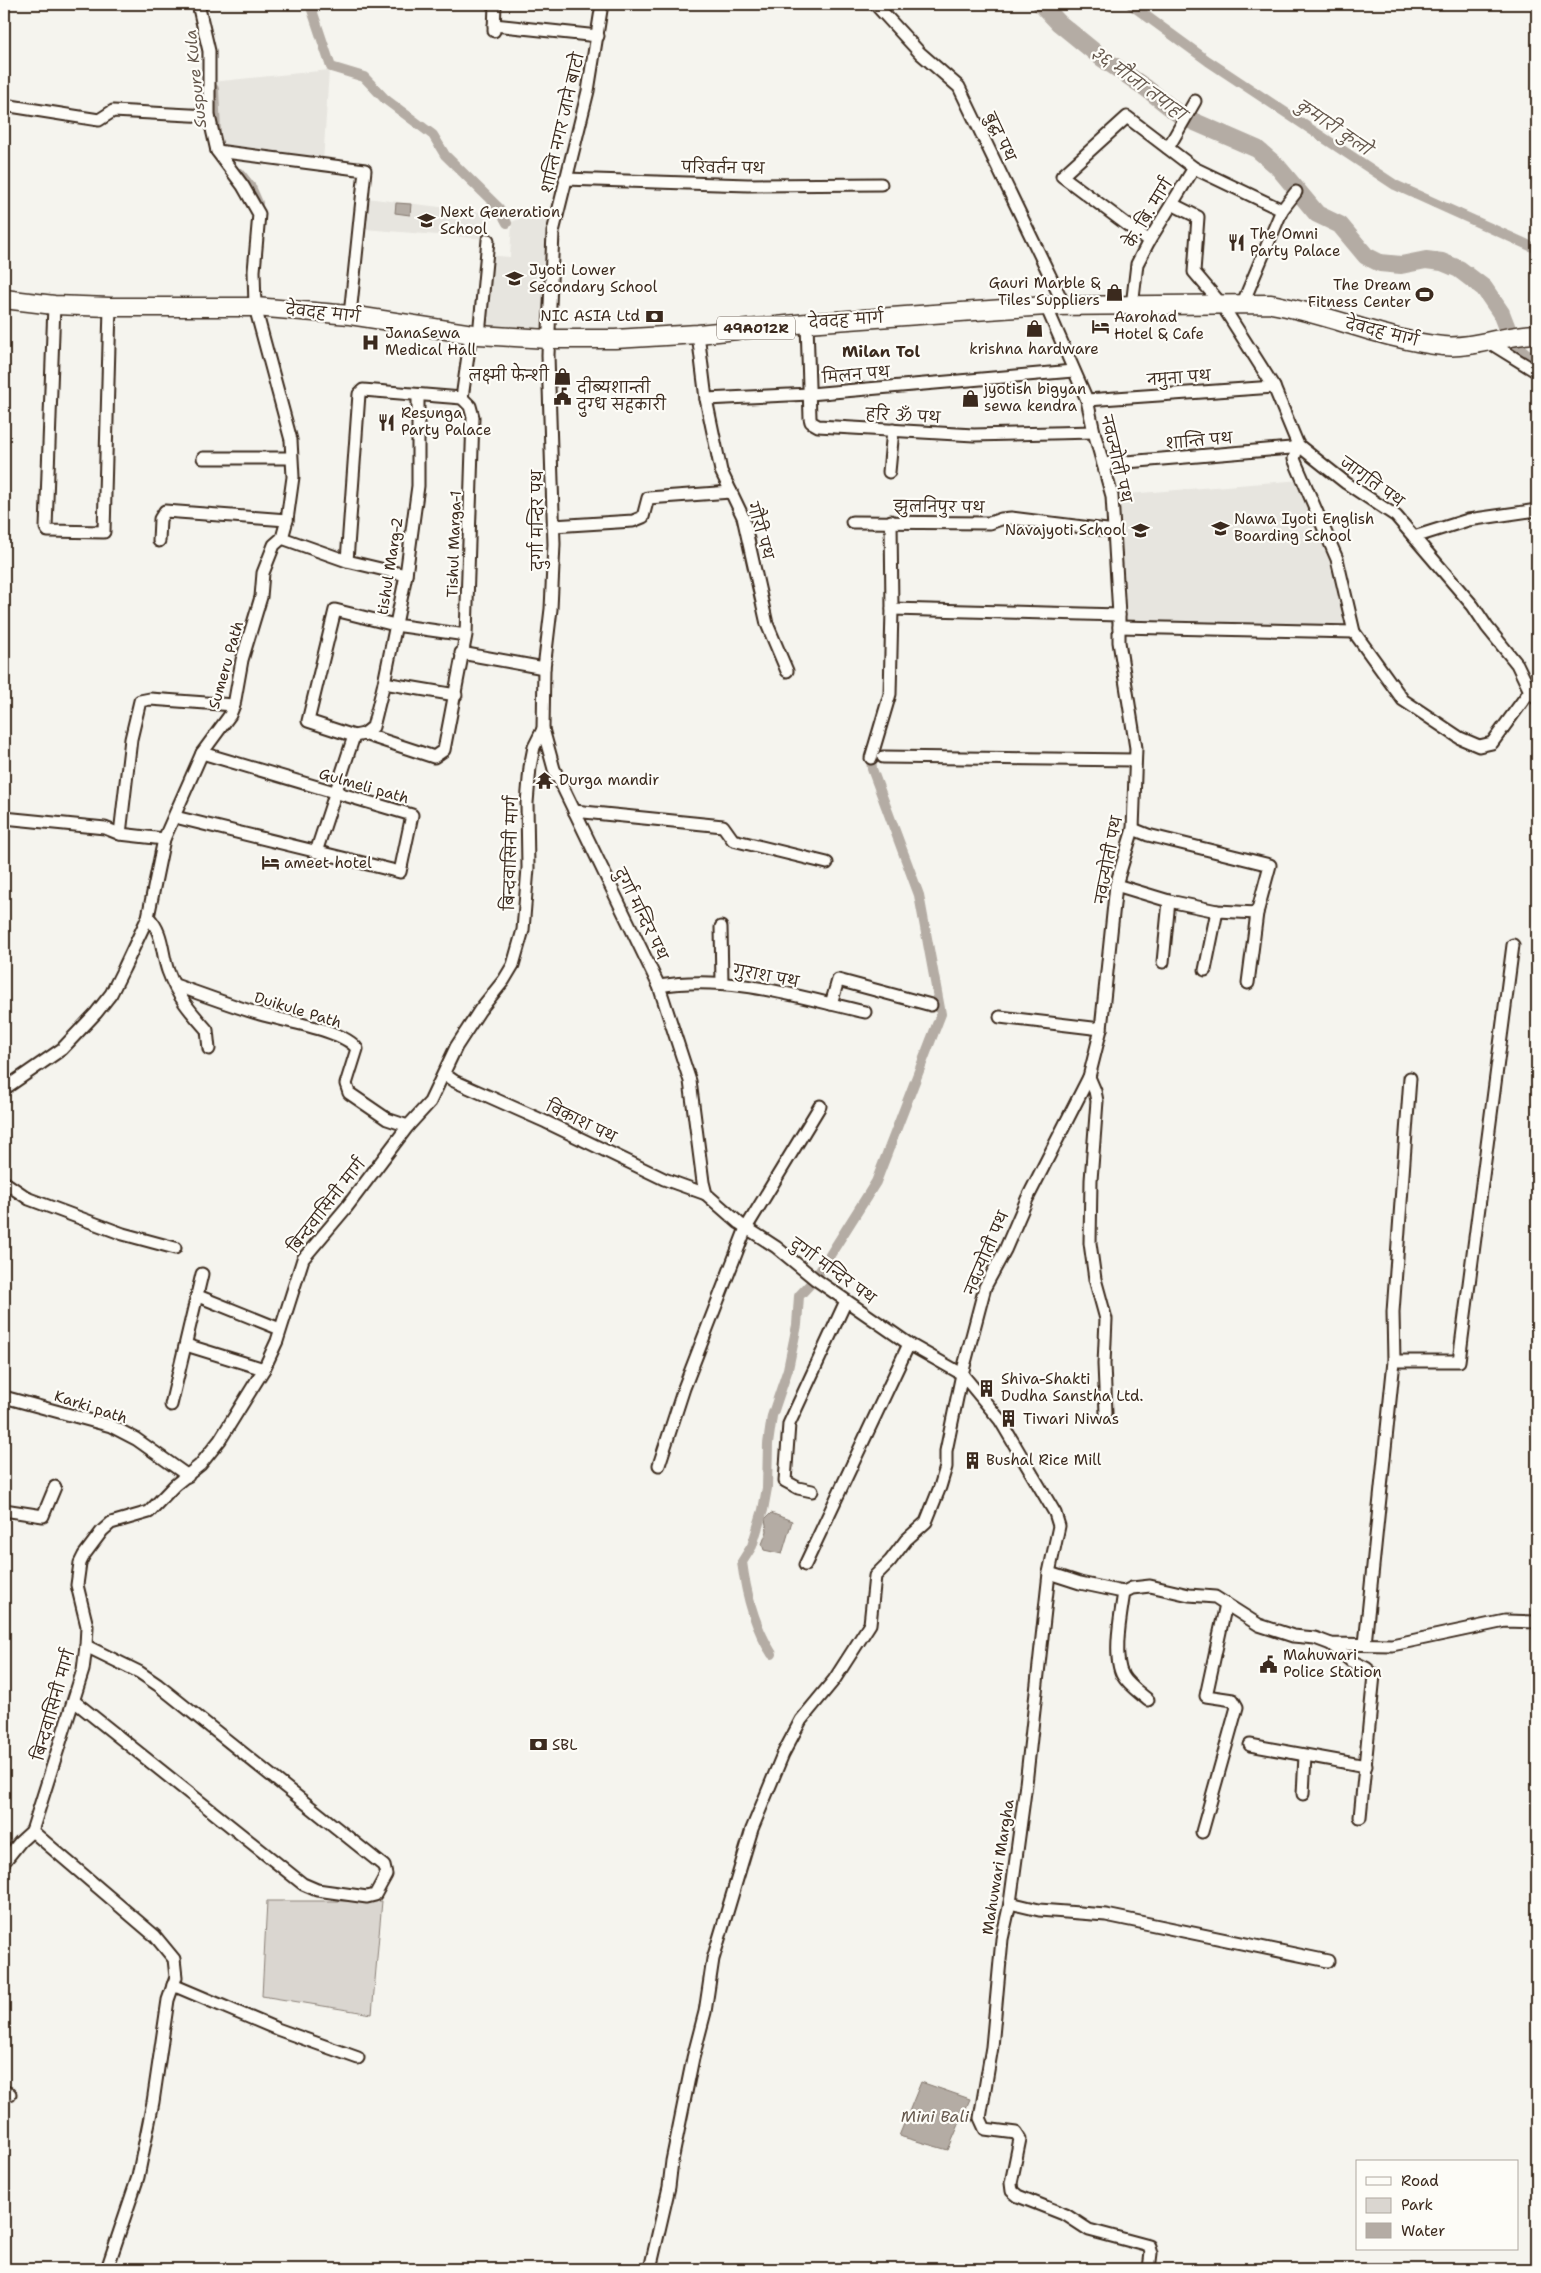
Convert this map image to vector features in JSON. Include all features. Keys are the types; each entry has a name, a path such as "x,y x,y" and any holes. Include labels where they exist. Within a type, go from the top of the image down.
{"main road":[{"name":"देवदह मार्ग","path":"4,300 54,305 110,307 254,307 350,315 475,334 548,339 615,339 698,334 807,323 1046,306 1271,304 1424,343 1455,346 1512,336 1537,334"}],"street":[{"path":"198,4 209,51 209,116 217,151 365,170 350,315"},
{"path":"496,4 494,28 598,36"},
{"name":"शान्ति नगर जाने बाटो","path":"548,339 553,232 588,91 602,4"},
{"name":"बुद्ध पथ","path":"875,4 920,53 959,87 1065,307"},
{"path":"1168,148 1195,101"},
{"path":"4,105 99,120 113,111 209,116"},
{"path":"1148,241 1062,176 1127,117 1194,168 1282,210"},
{"name":"Sumeru Path","path":"4,1089 62,1050 111,994 148,917 164,839 202,753 225,722 234,705 242,660 261,597 263,572 274,545 282,538 287,520 293,477 291,440 254,307 255,245 259,214 243,186 217,151"},
{"name":"के. बि. मार्ग","path":"1132,306 1137,264 1148,241 1194,168"},
{"name":"परिवर्तन पथ","path":"565,179 748,184 881,184"},
{"path":"1242,305 1282,210 1296,192"},
{"name":"जागृति पथ","path":"1172,204 1198,217 1194,272 1222,305 1274,387 1298,445 1346,483 1396,516 1473,606 1487,628 1517,664 1534,695"},
{"path":"347,561 359,394 363,390 418,396 462,398 475,334 488,240"},
{"path":"54,305 48,531 104,532 110,307"},
{"name":"नवज्योती पथ","path":"650,2269 669,2187 672,2161 693,2058 705,2012 713,1958 752,1829 779,1761 801,1720 834,1680 870,1624 875,1576 890,1561 906,1540 926,1522 946,1467 946,1451 962,1374 985,1287 1006,1250 1034,1183 1089,1077 1101,1029 1116,885 1133,828 1136,760 1134,729 1119,642 1120,627 1112,496 1087,400 1046,306"},
{"name":"हरि ॐ पथ","path":"807,323 810,418 811,422 818,426 974,436 1094,432"},
{"path":"698,334 706,399"},
{"name":"दुर्गा मन्दिर पथ","path":"548,339 553,582 544,668 542,729 554,769 659,986 690,1081 706,1194 746,1228 776,1247 846,1301 908,1344 962,1374"},
{"path":"1487,341 1537,372"},
{"name":"मिलन पथ","path":"706,399 810,394 1073,371"},
{"name":"नमुना पथ","path":"1087,400 1274,387"},
{"name":"tishul Marg-2","path":"316,852 359,735 373,727 384,683 406,575 418,486 418,396"},
{"name":"Tishul Marga-1","path":"359,735 434,757 444,750 466,635 473,417 470,406 462,398"},
{"name":"गौरी पथ","path":"706,399 720,471 743,517 767,624 787,671"},
{"path":"889,472 893,430"},
{"path":"1298,445 1294,458 1337,559 1354,632 1403,700 1460,738 1479,746 1492,743 1534,695"},
{"name":"शान्ति पथ","path":"1103,464 1290,448 1298,445"},
{"path":"202,458 291,458"},
{"path":"553,526 632,521 643,517 648,498 731,492"},
{"path":"1414,537 1468,520 1537,510"},
{"path":"159,541 160,519 165,511 287,520"},
{"name":"झुलनिपुर पथ","path":"852,522 891,521 990,524 999,519 1011,518 1115,531"},
{"path":"871,758 890,694 892,609 891,521"},
{"path":"282,538 347,561 406,575"},
{"path":"892,609 1119,615"},
{"path":"359,735 308,721 334,610 395,625 466,635"},
{"path":"1120,627 1354,632"},
{"path":"462,653 544,668"},
{"path":"384,683 456,695"},
{"path":"120,834 131,739 140,702 158,699 234,705"},
{"name":"बिन्दवासिनी मार्ग","path":"32,1831 74,1701 86,1646 87,1626 77,1585 80,1563 94,1541 111,1523 149,1512 175,1485 188,1476 220,1440 264,1369 277,1341 302,1259 346,1208 408,1126 430,1102 456,1047 480,1010 504,980 519,949 523,930 528,868 526,803 529,774 534,747 542,729"},
{"name":"Gulmeli path","path":"175,817 400,872 412,815 202,753"},
{"path":"883,757 1136,760"},
{"path":"574,811 723,826 734,840 828,863"},
{"path":"4,818 104,828 120,834 164,839"},
{"path":"1133,828 1148,835 1270,865 1257,913 1248,983"},
{"path":"1116,885 1169,901 1217,911 1257,913"},
{"path":"1163,962 1169,901"},
{"path":"1205,970 1217,911"},
{"path":"148,917 157,927 168,971 176,985 180,998 193,1016 207,1030 209,1050"},
{"path":"721,927 722,983"},
{"path":"1394,1361 1460,1361 1513,944"},
{"path":"831,1004 838,980 931,1005"},
{"name":"गुराश पथ","path":"659,986 676,983 722,983 754,986 865,1012"},
{"name":"Duikule Path","path":"176,985 261,1014 315,1028 353,1043 358,1049 346,1084 349,1093 387,1119 408,1126"},
{"path":"1000,1017 1101,1029"},
{"name":"विकाश पथ","path":"444,1074 664,1179 706,1194"},
{"path":"1089,1077 1095,1090 1097,1101 1090,1180 1090,1243 1095,1279 1106,1319 1104,1364 1106,1413"},
{"path":"1365,1644 1394,1361 1393,1312 1410,1078"},
{"path":"659,1465 684,1388 746,1228 820,1106"},
{"path":"4,1182 29,1199 123,1234 175,1248"},
{"path":"171,1405 202,1274"},
{"path":"198,1296 280,1329"},
{"path":"812,1491 798,1488 785,1481 789,1424 846,1301"},
{"path":"804,1565 908,1344"},
{"path":"186,1345 264,1369"},
{"name":"Mahuwari Margha","path":"962,1374 1000,1420 1055,1513 1059,1526 1049,1573 1026,1784 1010,1903 1002,1939 992,2047 980,2118 985,2130 1016,2133 1020,2139 1011,2183 1012,2191 1018,2196 1066,2215 1089,2230 1149,2246 1152,2253 1149,2269"},
{"name":"Karki path","path":"4,1397 111,1426 136,1439 188,1476"},
{"path":"4,1510 44,1516 55,1487"},
{"path":"1049,1573 1080,1583 1124,1592 1132,1588 1150,1586 1189,1595 1215,1597 1259,1625 1293,1636 1315,1638 1331,1644 1351,1661 1366,1668 1374,1675 1360,1817"},
{"path":"1124,1592 1119,1632 1120,1668 1124,1678 1148,1700"},
{"path":"1202,1832 1237,1707 1233,1700 1206,1696 1226,1604"},
{"path":"1331,1644 1392,1645 1505,1621 1537,1622"},
{"path":"74,1701 303,1884 317,1890 368,1898 375,1895 386,1876 384,1866 158,1685 139,1672 86,1646"},
{"path":"1250,1745 1366,1766"},
{"path":"1303,1794 1305,1756"},
{"path":"4,1862 20,1842 32,1831 165,1947 176,1965 173,1985 168,2000 153,2102 138,2177 107,2269"},
{"path":"1010,1903 1039,1910 1106,1915 1328,1961"},
{"path":"173,1985 277,2029 358,2058"}],"shaded area":[{"path":"329,70 323,163 217,147 212,82"},
{"name":"Next Generation School","path":"366,198 489,213 486,239 364,229"},
{"name":"Jyoti Lower Secondary School","path":"534,212 550,224 542,329 478,326 487,255 510,257 512,222"},
{"name":"Nawa Iyoti English Boarding School","path":"1301,480 1335,560 1351,630 1124,621 1116,495"}],"green space":[{"path":"267,1901 382,1901 372,2014 262,1996"}],"water":[{"path":"396,203 411,204 410,215 395,213"},
{"path":"771,1513 792,1521 782,1554 764,1550 762,1544 767,1531 765,1519"},
{"name":"Mini Bali","path":"921,2082 970,2099 948,2150 899,2136"}],"waterway":[{"path":"310,4 331,67 364,77 385,99 433,135 445,155 499,208 507,223"},
{"name":"३६ मौजा तपाहा","path":"1041,4 1059,23 1102,58 1146,88 1181,116 1257,149 1277,166 1317,214 1340,225 1366,256 1380,263 1401,265 1426,260 1442,262 1459,269 1484,288 1501,313 1515,349 1537,367"},
{"name":"कुमारी कुलो","path":"1130,4 1208,61 1395,185 1537,249"},
{"name":"Suspure Kula","path":"214,89 216,132"},
{"name":"Suspure Kula","path":"240,173 251,187 258,203"},
{"path":"772,1654 752,1610 742,1562 752,1546 763,1510 767,1488 768,1444 772,1416 788,1369 797,1325 799,1296 815,1279 876,1182 941,1014 919,895 872,769 871,758"}],"place":[{"name":"Next Generation School","path":"426,221"},
{"name":"The Omni Party Palace","path":"1236,243"},
{"name":"Jyoti Lower Secondary School","path":"515,279"},
{"name":"Gauri Marble & Tiles Suppliers","path":"1114,292"},
{"name":"The Dream Fitness Center","path":"1425,294"},
{"name":"NIC ASIA Ltd","path":"654,316"},
{"name":"Aarohad Hotel & Cafe","path":"1100,326"},
{"name":"krishna hardware","path":"1034,328"},
{"name":"JanaSewa Medical Hall","path":"371,342"},
{"name":"लक्ष्मी फेन्शी","path":"563,376"},
{"name":"दीब्यशान्ती दुग्ध सहकारी","path":"563,397"},
{"name":"jyotish bigyan sewa kendra","path":"970,398"},
{"name":"Resunga Party Palace","path":"387,422"},
{"name":"Nawa Iyoti English Boarding School","path":"1220,528"},
{"name":"Navajyoti School","path":"1140,530"},
{"name":"Durga mandir","path":"545,780"},
{"name":"ameet hotel","path":"270,863"},
{"name":"Shiva-Shakti Dudha Sanstha Ltd.","path":"987,1388"},
{"name":"Tiwari Niwas","path":"1009,1419"},
{"name":"Bushal Rice Mill","path":"972,1460"},
{"name":"Mahuwari Police Station","path":"1269,1664"},
{"name":"SBL","path":"538,1745"}],"district":[{"name":"Milan Tol","path":"881,351"}]}
